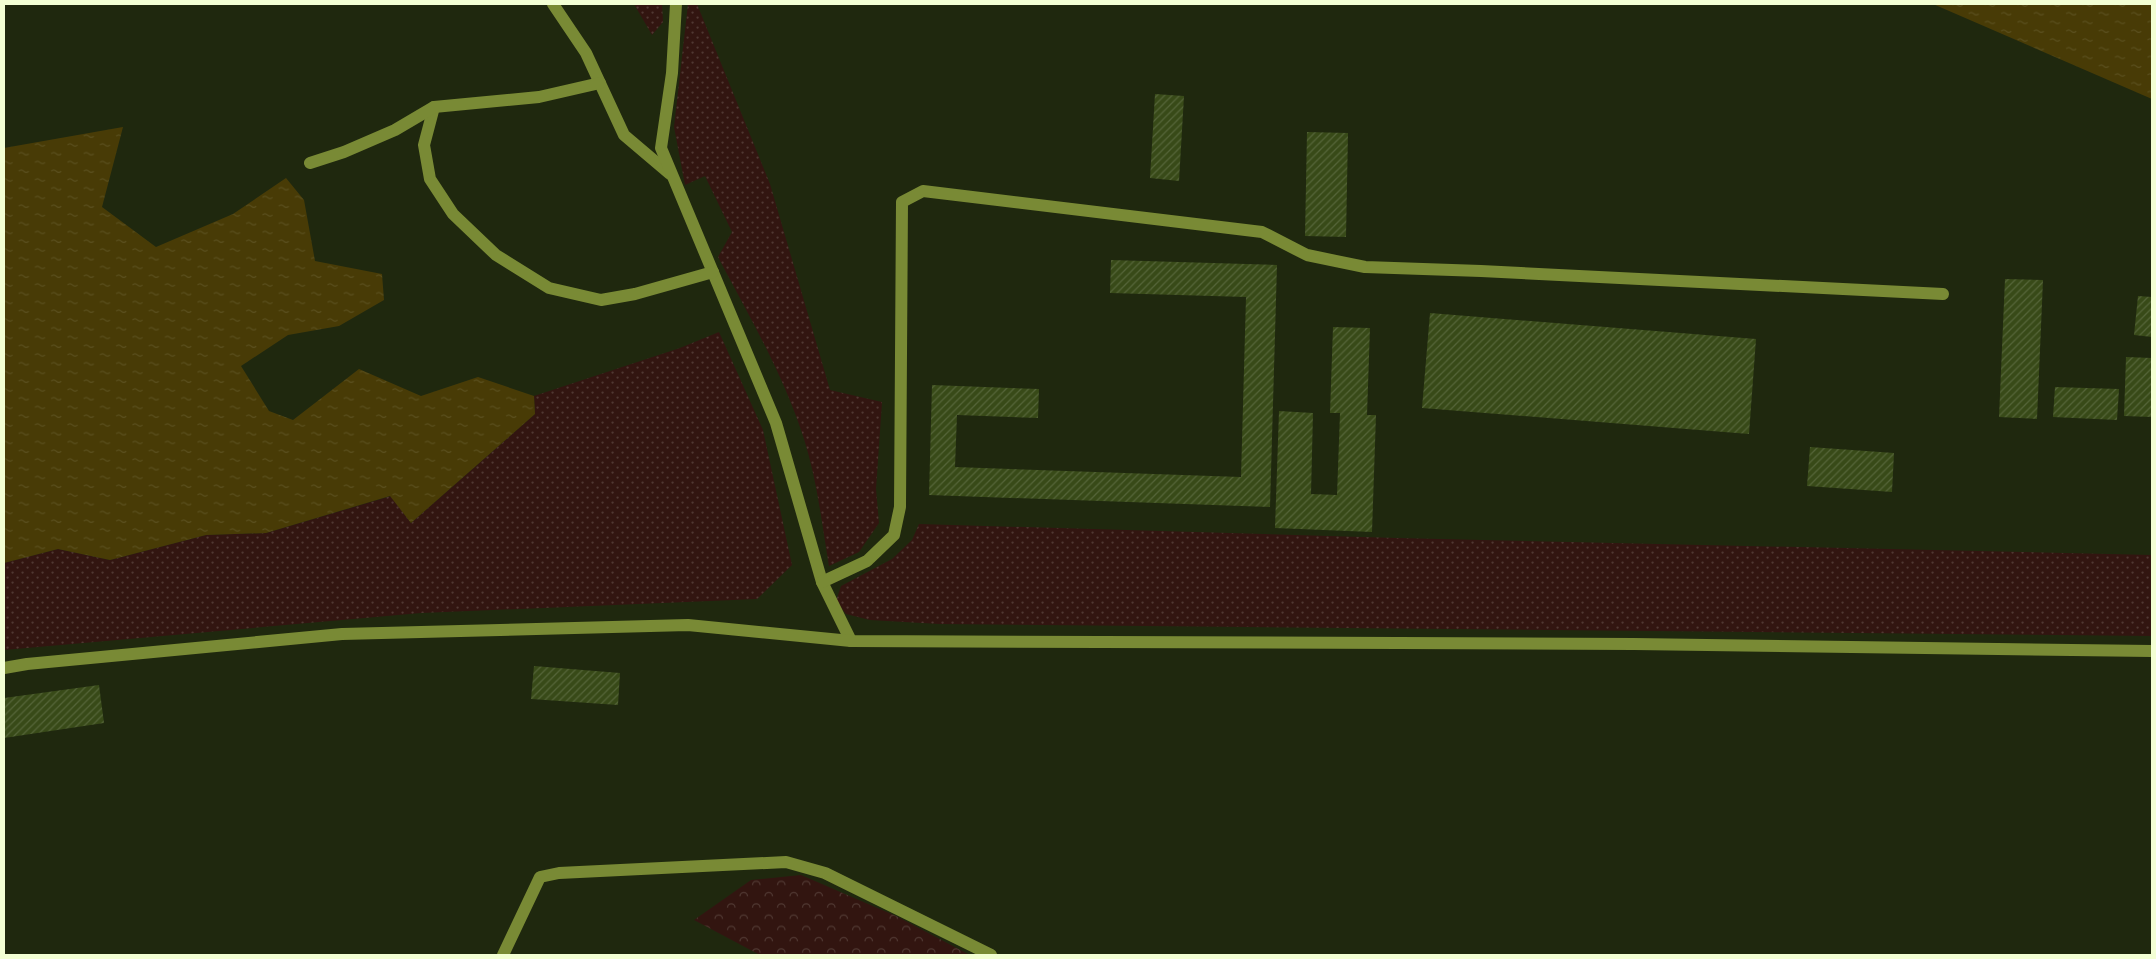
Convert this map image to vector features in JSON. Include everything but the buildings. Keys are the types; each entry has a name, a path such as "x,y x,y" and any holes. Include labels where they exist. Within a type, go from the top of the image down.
{"street":[{"path":"553,4 586,53 624,135 672,176"},
{"path":"676,4 672,73 661,148 776,423 822,582 851,641"},
{"path":"310,163 344,152 396,130 434,107 539,96 600,83"},
{"path":"434,107 424,145 430,179 453,214 496,255 548,288 601,300 635,294 713,272"},
{"path":"822,582 867,561 894,536 900,507 902,202 923,191 1262,232 1307,255 1365,268 1481,271 1943,294"},
{"path":"4,668 27,664 342,634 688,625 851,641 1624,644 2152,651"},
{"path":"503,955 540,877 597,871 786,862 825,873 991,955"}],"green space":[{"path":"634,4 662,4 663,22 652,35"},
{"path":"688,4 697,4 770,184 830,390 882,402 876,489 879,523 859,552 829,566 819,502 804,439 796,415 765,346 718,257 732,232 705,176 685,185 674,127"},
{"path":"719,332 763,430 792,565 757,599 421,613 4,650 4,563 58,549 110,560 206,535 266,533 391,496 411,523 535,414 534,396 680,348"},
{"path":"919,524 1396,538 2152,555 2152,636 939,624 870,620 846,614 836,601 841,586 892,559 912,540"},
{"path":"801,875 896,916 970,955 760,955 694,920 751,880"}],"water":[{"path":"1933,4 2152,4 2152,99"},
{"path":"123,127 102,207 156,247 233,214 286,178 304,200 315,261 382,274 384,300 339,326 288,335 241,366 269,411 293,420 359,369 421,396 478,377 534,396 535,414 411,523 390,496 266,533 206,535 110,560 58,549 4,563 4,148"}]}
